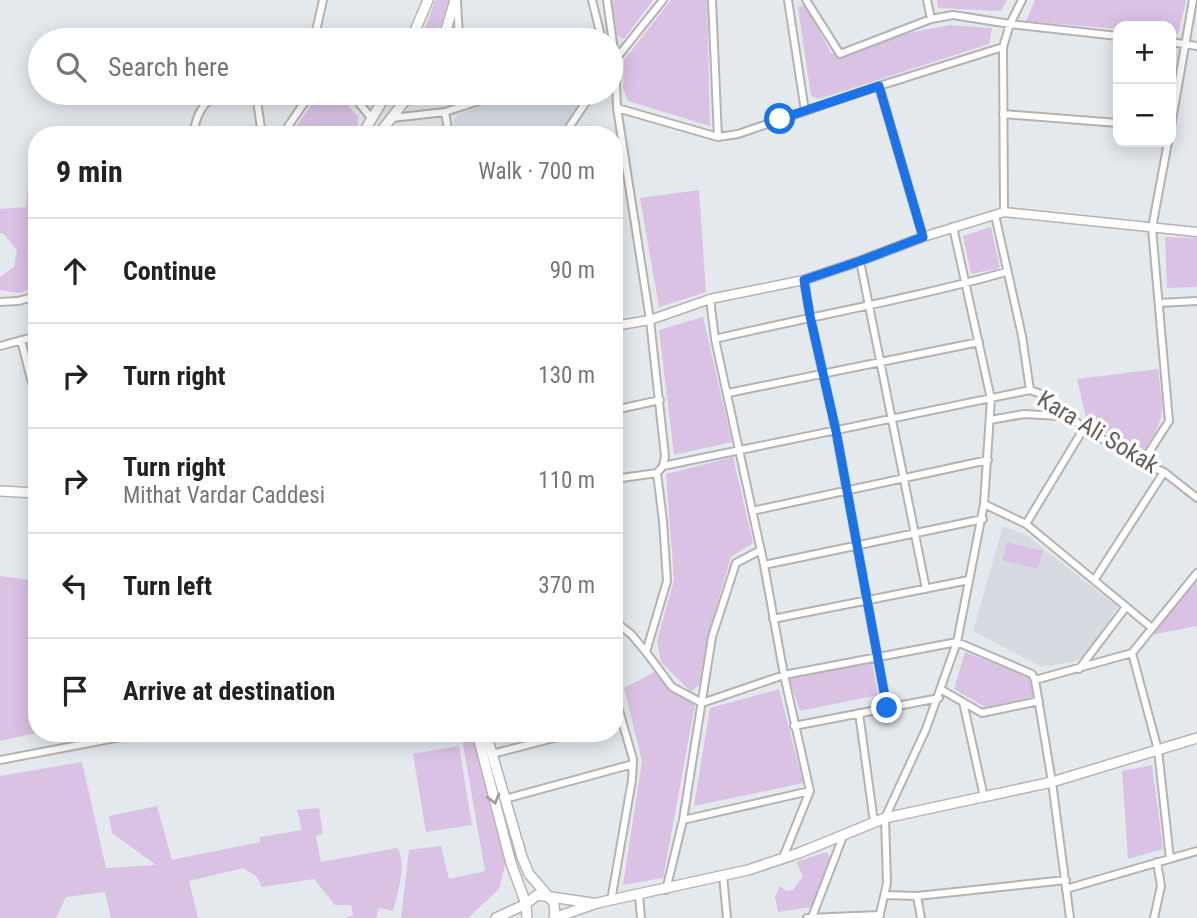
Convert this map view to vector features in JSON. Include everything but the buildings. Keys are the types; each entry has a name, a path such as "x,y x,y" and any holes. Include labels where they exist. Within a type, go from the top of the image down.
{"main road":[{"path":"416,28 428,0"},
{"path":"447,28 456,0"},
{"path":"368,126 380,105"},
{"path":"385,126 401,105"},
{"path":"0,491 28,493"},
{"path":"489,742 529,873 556,908 555,918 597,903 666,890 782,860 885,818 1052,782 1197,738"},
{"path":"479,742 511,863 526,904 527,918"},
{"path":"496,918 526,904 537,895 597,903"}],"street":[{"path":"317,28 323,0"},
{"path":"456,0 458,28"},
{"path":"592,0 599,28"},
{"path":"607,0 609,28"},
{"path":"623,47 663,0"},
{"path":"712,0 718,137"},
{"path":"788,0 805,111"},
{"path":"806,0 840,54 931,19 953,15 1113,35"},
{"path":"927,0 931,19"},
{"path":"1022,0 1010,24 1003,47 1000,213 1006,272 1022,336 1030,390"},
{"path":"1176,98 1193,0"},
{"path":"1176,42 1197,46"},
{"path":"617,108 718,137 738,134 1003,47"},
{"path":"879,86 923,237"},
{"path":"194,126 203,105"},
{"path":"257,105 261,126"},
{"path":"288,126 303,105"},
{"path":"361,105 372,119"},
{"path":"391,118 445,112 467,105"},
{"path":"570,126 584,105"},
{"path":"617,105 620,126"},
{"path":"445,112 447,126"},
{"path":"1003,114 1113,123"},
{"path":"623,147 650,320 665,456 663,466 657,472 623,478"},
{"path":"1142,463 1169,421 1152,228 1167,147"},
{"path":"623,324 650,320 710,299 804,280 923,237 1000,213 1197,232"},
{"path":"845,833 810,918 879,916 888,871 885,818 940,694 957,642 983,519 991,399 953,227"},
{"path":"860,261 926,589"},
{"path":"715,339 965,284 1006,272"},
{"path":"804,280 836,431 887,708"},
{"path":"0,302 28,298"},
{"path":"710,299 715,339 761,550 783,675 810,790 782,860"},
{"path":"1159,303 1197,301"},
{"path":"0,346 28,339"},
{"path":"21,340 28,364"},
{"path":"728,393 979,342"},
{"name":"Kara Ali Sokak","path":"663,466 1030,390 1041,394 1084,428 1142,463 1164,472 1197,498"},
{"path":"623,408 660,400"},
{"path":"990,420 1024,414 1059,416 1063,411"},
{"path":"1026,524 1084,428"},
{"path":"752,511 988,460"},
{"path":"646,652 667,581 657,472"},
{"path":"1095,579 1164,472"},
{"path":"984,504 1026,524 1152,628"},
{"path":"764,565 983,519"},
{"path":"666,890 683,820 712,637 737,563 761,550"},
{"path":"1035,680 1132,653 1197,573"},
{"path":"774,619 970,580"},
{"path":"1079,668 1126,607"},
{"path":"623,628 646,652 672,687 702,703 783,675 957,642 1032,674 1052,782 1070,918"},
{"path":"1132,653 1158,750 1170,859"},
{"path":"794,726 887,708 940,694 963,702 982,713 1039,701"},
{"path":"963,702 984,797"},
{"path":"859,713 874,822"},
{"path":"611,901 633,764 623,736"},
{"path":"0,760 95,742"},
{"path":"492,754 538,742"},
{"path":"505,799 633,764"},
{"path":"683,820 810,790"},
{"path":"1066,889 1197,851"},
{"path":"1154,918 1161,886 1157,862"},
{"path":"723,876 727,918"},
{"path":"885,895 917,896 1066,880"},
{"path":"639,895 641,918"},
{"path":"917,896 921,918"}],"shaded area":[{"path":"435,0 449,0 440,28 425,28"},
{"path":"612,0 653,0 624,39 623,28 616,28"},
{"path":"671,0 707,0 710,126 628,101 623,88 624,60"},
{"path":"937,0 1007,0 1001,11 938,8"},
{"path":"1035,0 1186,2 1178,34 1176,21 1113,21 1113,29 1026,21"},
{"path":"805,5 831,53 847,56 904,34 949,25 992,28 989,44 819,99 811,96 798,7"},
{"path":"311,105 348,105 358,117 358,126 296,126"},
{"path":"484,105 578,105 564,126 454,126 453,121 459,114"},
{"path":"28,184 28,290 19,293 0,290 0,277 14,267 17,250 3,233 0,233 0,209 26,207"},
{"path":"699,190 706,292 659,307 640,198"},
{"path":"991,227 1000,268 971,274 963,236"},
{"path":"1165,237 1197,238 1197,287 1167,288"},
{"path":"703,317 732,442 674,455 659,330"},
{"path":"1158,369 1162,415 1141,455 1087,422 1077,379"},
{"path":"733,457 753,543 731,557 707,639 699,685 691,692 661,662 657,641 674,580 666,474"},
{"path":"1003,526 1026,535 1118,607 1085,655 1073,662 1041,667 973,631"},
{"path":"1007,542 1043,551 1038,569 1002,560"},
{"path":"0,576 28,580 28,735 0,741"},
{"path":"1197,581 1197,626 1151,635"},
{"path":"965,652 1029,677 1034,697 985,707 954,689"},
{"path":"872,663 878,695 800,711 789,678"},
{"path":"655,672 674,692 695,705 663,878 623,885 642,761 624,688"},
{"path":"779,689 803,783 694,806 710,708"},
{"path":"463,742 473,742 506,862 499,889 468,918 401,918 409,850 441,846 449,879 485,871"},
{"path":"459,746 472,825 426,832 413,754"},
{"path":"82,762 106,868 156,865 112,833 109,816 157,806 172,860 260,842 260,837 302,830 297,810 319,808 323,834 316,836 321,862 397,848 402,870 393,911 379,908 376,918 345,918 353,915 351,905 335,905 314,879 262,887 256,876 243,868 189,881 198,918 111,918 105,892 66,897 56,918 0,918 0,776"},
{"path":"1152,765 1163,849 1128,859 1122,771"},
{"path":"826,852 834,862 811,907 778,912 775,897 780,886 786,891 793,890 803,876 796,862"}],"route":[{"path":"780,119 879,86 923,237 804,280 836,431 887,708"}]}
